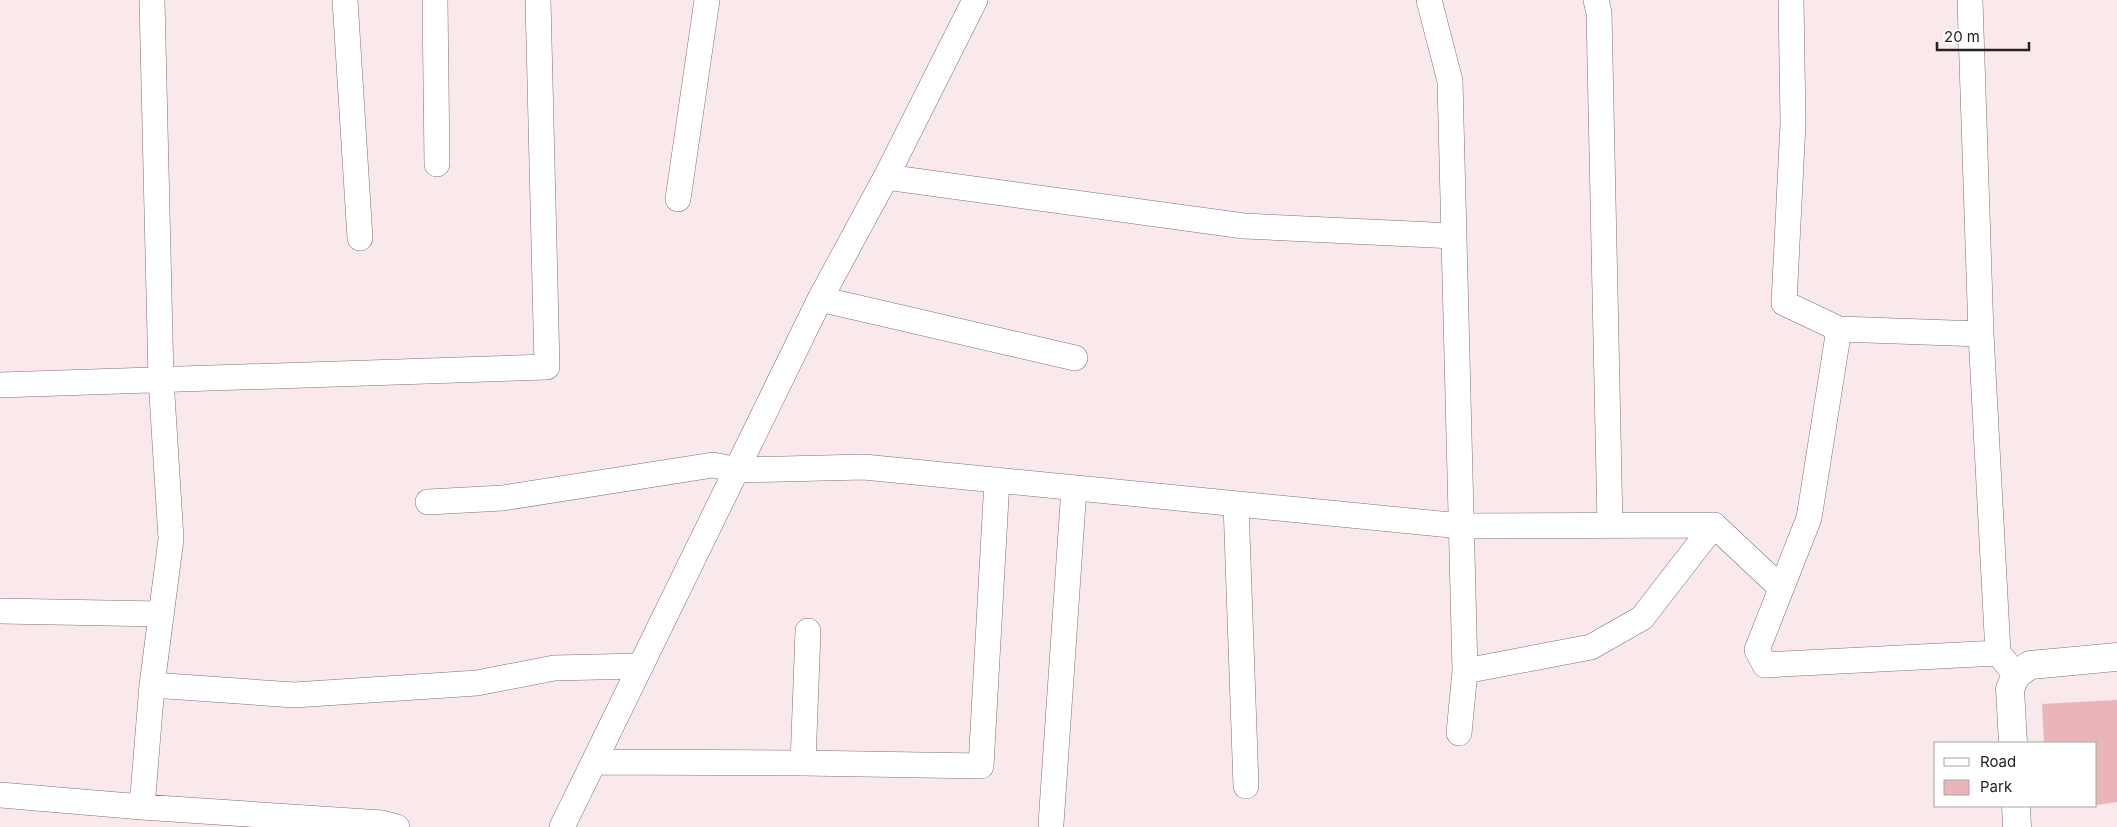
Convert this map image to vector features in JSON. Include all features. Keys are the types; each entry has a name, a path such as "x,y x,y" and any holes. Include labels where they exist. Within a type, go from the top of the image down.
{"street":[{"path":"142,807 152,685 171,539 161,379 152,0"},
{"path":"345,0 360,238"},
{"path":"434,0 437,164"},
{"path":"0,385 546,367 538,0"},
{"path":"678,199 707,0"},
{"path":"562,827 820,299 886,177 975,0"},
{"path":"1429,0 1450,81 1466,671 1460,733"},
{"path":"1596,0 1599,13 1610,525"},
{"path":"1791,0 1793,122 1784,303 1839,329 1981,334"},
{"path":"1970,0 1981,334 1998,653 2016,675"},
{"path":"886,177 1244,226 1454,236"},
{"path":"820,299 1074,358"},
{"path":"1839,329 1809,518 1757,650 1765,665 1998,653"},
{"path":"428,502 503,498 713,465 737,470 864,467 1461,526 1714,525 1780,588"},
{"path":"594,762 981,766 997,480"},
{"path":"1051,824 1074,488"},
{"path":"1236,504 1246,786"},
{"path":"1466,671 1591,647 1642,618 1714,525"},
{"path":"0,611 161,614"},
{"path":"803,763 808,631"},
{"path":"2013,742 2010,689 2016,675 2030,665 2117,657"},
{"path":"152,685 294,695 477,683 554,668 641,666"},
{"path":"0,795 142,807 382,823 397,827"},
{"path":"2016,807 2018,827"}],"green space":[{"path":"2117,700 2117,802 2097,805 2097,742 2044,742 2042,704"}]}
